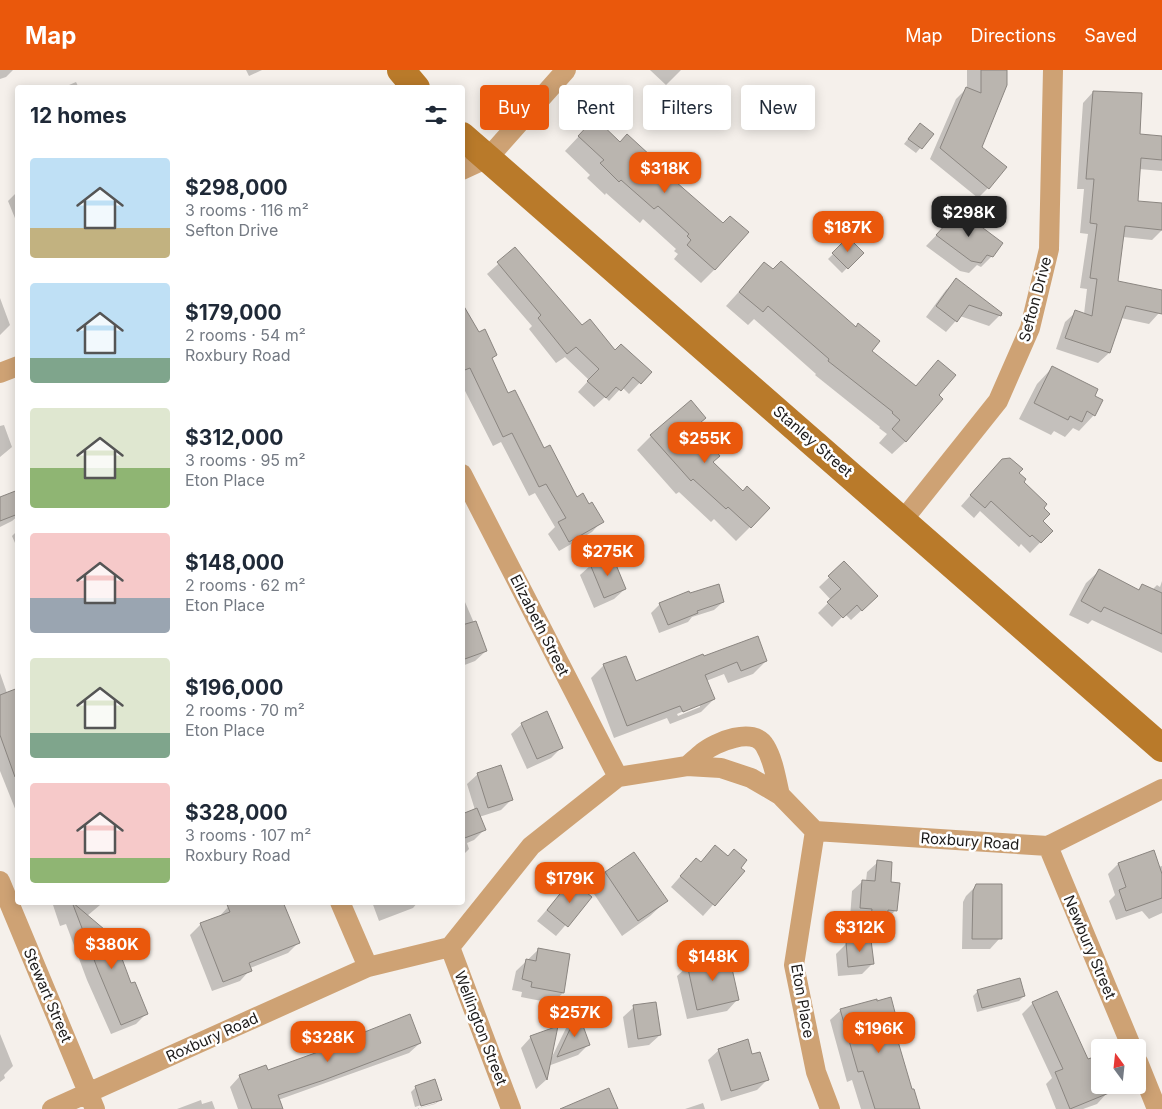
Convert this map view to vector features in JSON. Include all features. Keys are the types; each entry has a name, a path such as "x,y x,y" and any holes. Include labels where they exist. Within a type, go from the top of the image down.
{"main road":[{"path":"402,70 414,85"},
{"name":"Stanley Street","path":"465,139 1162,748"}],"street":[{"path":"465,169 488,158 566,70"},
{"name":"Sefton Drive","path":"903,520 998,401 1030,328 1049,249 1053,70"},
{"path":"0,373 15,367"},
{"name":"Elizabeth Street","path":"465,480 618,777"},
{"path":"687,766 703,752 729,740 751,736 765,745 774,769 780,795"},
{"path":"450,947 531,846 618,777 687,766 721,768 751,778 780,795 815,831"},
{"path":"1048,846 1162,789"},
{"name":"Roxbury Road","path":"815,831 1048,846"},
{"name":"Eton Place","path":"815,831 794,965 816,1072 830,1109"},
{"name":"Newbury Street","path":"1048,846 1128,1039"},
{"name":"Stewart Street","path":"0,881 92,1101"},
{"path":"341,905 368,967"},
{"name":"Roxbury Road","path":"52,1109 92,1101 368,967 450,947"},
{"name":"Wellington Street","path":"450,947 511,1109"},
{"path":"1146,1082 1157,1109"}],"building":[{"path":"981,70 1007,70 1007,85 982,147 1007,167 989,189 940,148 966,87 981,93"},
{"path":"1093,91 1142,93 1140,134 1162,136 1162,160 1141,158 1138,201 1162,203 1162,230 1125,226 1118,281 1162,290 1162,314 1126,306 1110,353 1065,338 1075,310 1092,316 1097,279 1090,278 1097,224 1090,223 1094,179 1086,179"},
{"path":"920,123 934,134 922,149 908,139"},
{"path":"584,130 608,130 620,142 627,134 664,168 666,166 680,178 676,182 723,223 730,216 749,232 715,270 687,245 691,240 687,236 689,234 658,206 654,209 621,180 619,182 600,163 604,160 578,136"},
{"path":"959,210 1003,243 993,257 987,255 981,263 971,261 936,235"},
{"path":"848,237 864,253 848,269 832,253"},
{"path":"515,247 582,325 590,319 615,350 621,344 652,372 641,384 633,377 621,391 616,387 606,398 587,381 599,369 576,347 567,354 538,318 541,315 497,262"},
{"path":"781,261 856,327 858,323 880,341 872,351 916,386 938,360 956,375 939,395 943,399 906,442 892,429 900,420 893,412 828,361 829,359 768,306 763,312 739,292 764,262 773,269"},
{"path":"956,278 1002,313 1001,316 969,305 957,322 936,306"},
{"path":"465,308 479,332 485,329 497,355 492,358 508,393 515,390 544,448 550,445 577,497 583,493 589,504 592,502 604,522 569,542 558,522 566,518 546,484 539,487 512,433 503,437 470,368 465,370"},
{"path":"1052,366 1098,389 1095,396 1103,400 1095,416 1087,411 1082,422 1070,416 1068,420 1034,403"},
{"path":"691,400 706,418 695,427 720,456 713,462 743,491 747,486 770,508 751,528 728,507 726,509 693,479 691,481 650,435"},
{"path":"1010,458 1023,469 1019,473 1026,479 1024,482 1047,504 1044,508 1050,514 1043,521 1053,531 1041,543 1032,535 1030,537 991,501 985,508 970,495 1002,459"},
{"path":"15,491 15,515 0,521 0,497"},
{"path":"612,555 626,589 604,598 590,564"},
{"path":"844,561 878,596 862,611 857,605 843,618 827,602 841,589 828,576"},
{"path":"1099,569 1139,590 1142,584 1162,593 1162,634 1104,607 1101,612 1081,601"},
{"path":"719,584 724,602 697,611 698,613 668,625 659,603 689,591 690,593"},
{"path":"476,621 487,651 465,659 465,624"},
{"path":"758,636 767,661 741,671 737,662 705,675 715,699 683,712 680,706 627,726 603,664 626,656 636,681 703,654 704,656"},
{"path":"15,689 15,777 0,735 0,695"},
{"path":"547,711 563,748 537,759 521,723"},
{"path":"501,765 513,800 488,808 477,773"},
{"path":"477,808 486,830 465,838 465,813"},
{"path":"715,845 728,856 734,849 747,860 741,868 745,871 715,906 680,876 696,858 701,862"},
{"path":"1154,850 1162,874 1162,898 1126,911 1119,890 1126,887 1118,863"},
{"path":"634,852 668,901 638,921 605,872"},
{"path":"877,860 892,862 891,882 900,883 897,911 888,910 887,919 871,917 872,909 860,908 862,880 875,881"},
{"path":"571,880 592,897 568,927 547,910"},
{"path":"976,884 1002,884 1002,939 972,939 973,891"},
{"path":"73,905 76,905 124,946 118,948 131,983 135,982 148,1014 121,1025"},
{"path":"227,905 284,905 300,943 249,963 252,971 223,982 200,923 230,912"},
{"path":"871,940 874,964 848,967 846,942"},
{"path":"538,948 570,954 564,993 531,987 532,982 522,979 526,959 536,961"},
{"path":"729,955 739,1000 697,1010 687,964"},
{"path":"1020,978 1025,996 982,1008 977,990"},
{"path":"1057,991 1088,1059 1091,1058 1091,1094 1107,1094 1070,1109 1055,1072 1063,1069 1032,1002"},
{"path":"891,997 897,1020 892,1021 912,1089 914,1089 920,1109 875,1109 863,1071 858,1072 840,1009"},
{"path":"656,1002 661,1035 638,1039 633,1005"},
{"path":"578,1012 590,1045 557,1057"},
{"path":"410,1014 421,1043 324,1080 278,1095 283,1109 252,1109 239,1075 266,1065 268,1070 343,1043 342,1041"},
{"path":"558,1026 547,1080 530,1036"},
{"path":"748,1039 752,1054 760,1052 769,1080 731,1091 718,1049"},
{"path":"435,1079 442,1100 421,1106 415,1086"},
{"path":"609,1088 618,1109 560,1109"}]}
